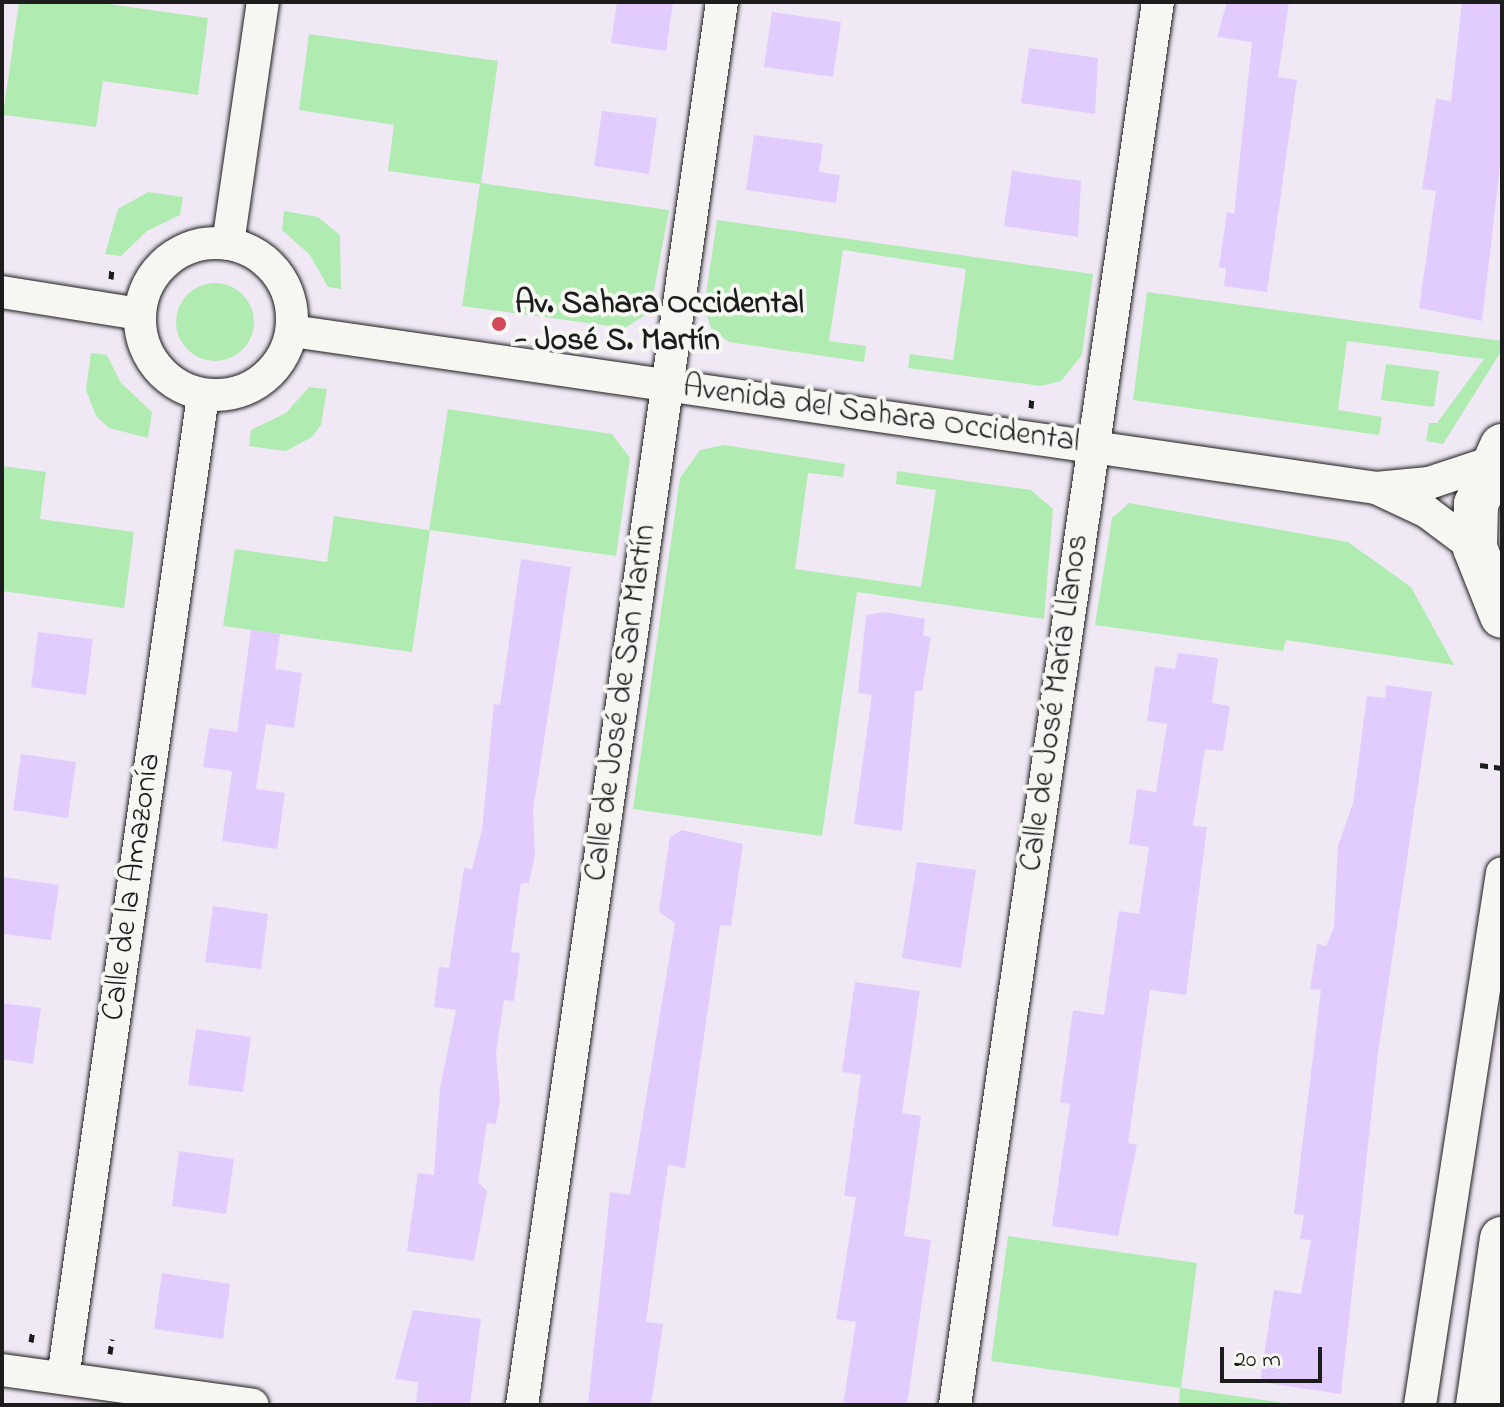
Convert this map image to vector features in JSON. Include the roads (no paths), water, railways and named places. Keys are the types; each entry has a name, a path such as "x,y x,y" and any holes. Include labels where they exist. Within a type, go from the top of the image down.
{"main road":[{"path":"1496,454 1476,504 1475,548 1502,616"},
{"path":"1478,1405 1502,1239"}],"street":[{"path":"228,244 263,2"},
{"name":"Calle de José de San Martín","path":"522,1405 722,2"},
{"name":"Calle de José María Llanos","path":"955,1405 1158,2"},
{"path":"228,244 278,274 289,297 292,331 282,359 261,382 234,394 203,395 156,366 139,314 148,283 168,259 197,246 228,244"},
{"path":"2,292 139,314"},
{"name":"Avenida del Sahara Occidental","path":"292,331 1376,488 1429,483 1496,454"},
{"name":"Calle de la Amazonía","path":"63,1378 203,395"},
{"name":"Avenida del Sahara Occidental","path":"1376,488 1427,512 1475,548"},
{"path":"1420,1405 1502,873"},
{"path":"2,1370 253,1405"}],"place":[{"name":"Av. Sahara Occidental - José S. Martín","path":"499,324"}]}
